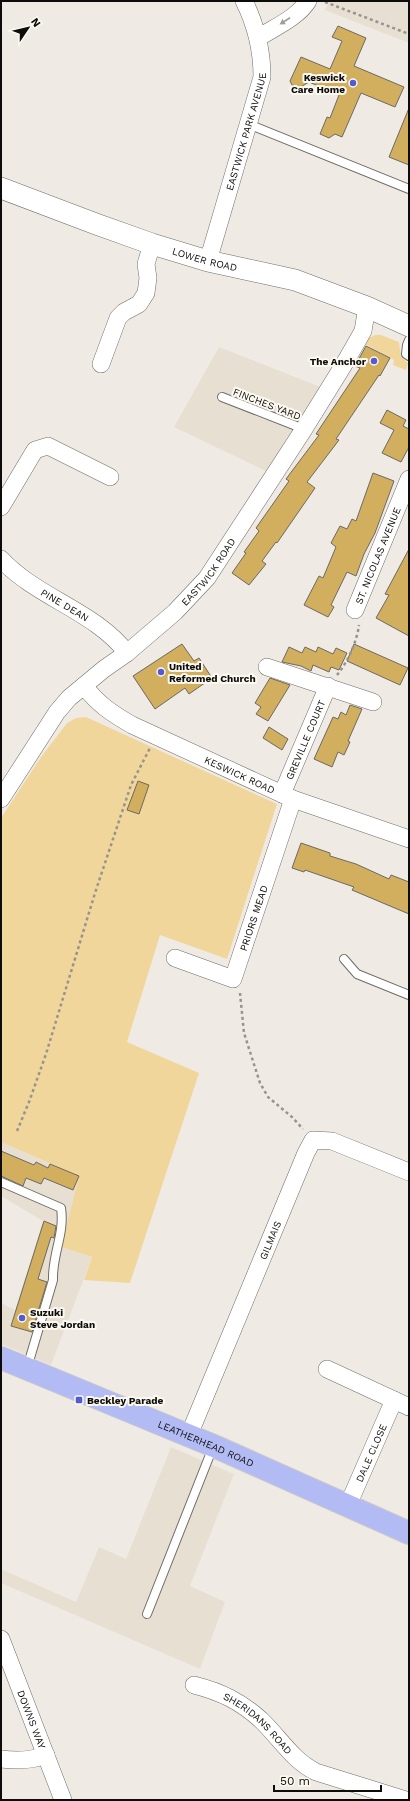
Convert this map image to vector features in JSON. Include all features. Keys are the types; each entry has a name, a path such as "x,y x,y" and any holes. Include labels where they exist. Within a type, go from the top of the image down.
{"main road":[{"name":"LEATHERHEAD ROAD","path":"1,1358 189,1435 409,1533"}],"street":[{"name":"EASTWICK PARK AVENUE","path":"208,261 262,77 262,65 258,38 244,1"},
{"path":"258,38 296,14 304,7 317,2"},
{"name":"LOWER ROAD","path":"1,188 152,244 208,261 295,280 367,307 409,326"},
{"path":"101,364 118,318 124,312 139,304 146,293 148,278 146,264 152,244"},
{"name":"EASTWICK ROAD","path":"1,799 58,712 69,698 127,653 175,612 207,578 304,429 363,331 367,307"},
{"path":"1,507 35,450 48,446 110,477"},
{"name":"ST. NICOLAS AVENUE","path":"355,610 409,479"},
{"name":"PINE DEAN","path":"1,559 11,570 25,580 111,634 127,653"},
{"path":"267,666 373,702"},
{"name":"KESWICK ROAD","path":"84,686 94,699 108,711 156,736 288,796 409,839"},
{"name":"GREVILLE COURT","path":"288,796 328,686"},
{"name":"PRIORS MEAD","path":"233,979 288,796"},
{"path":"175,958 233,979"},
{"path":"313,1140 332,1140 409,1172"},
{"name":"GILMAIS","path":"189,1435 306,1153 313,1140"},
{"path":"327,1369 409,1407"},
{"name":"DALE CLOSE","path":"348,1505 394,1400"},
{"name":"DOWNS WAY","path":"1,1639 63,1800"},
{"name":"SHERIDANS ROAD","path":"194,1685 218,1692 248,1709 305,1767 316,1772 406,1800"},
{"path":"1,1759 17,1761 34,1759 46,1755"}],"lane":[{"path":"248,124 409,190"},
{"path":"409,340 406,354 409,356"},
{"name":"FINCHES YARD","path":"222,397 304,429"},
{"path":"344,959 357,974 401,994 409,995"},
{"path":"1,1182 61,1208 63,1222 52,1266 53,1280 27,1368"},
{"path":"147,1614 214,1446"}],"path":[{"path":"317,2 409,34"},
{"path":"328,686 342,670 358,634 360,616 355,610"},
{"path":"17,1131 46,1054 95,893 131,785 156,736"},
{"path":"233,979 240,992 244,1033 260,1083 268,1097 292,1117 313,1140"}],"shaded area":[{"path":"329,1 409,1 409,43 325,10"},
{"path":"375,335 381,335 399,342 401,357 408,363 406,370 393,365 394,360 365,344 369,338"},
{"path":"219,347 323,388 274,475 174,427"},
{"path":"86,717 277,804 227,959 160,935 127,1042 199,1073 130,1283 84,1280 92,1257 61,1247 79,1176 1,1142 1,818 41,757 67,723 76,718"},
{"path":"1,1142 79,1176 61,1247 92,1257 51,1365 1,1344 1,1303 15,1310 43,1221 1,1196"},
{"path":"171,1447 234,1474 190,1586 225,1602 200,1669 1,1583 1,1569 76,1602 99,1547 126,1559"}],"building":[{"name":"Keswick Care Home","path":"338,26 366,38 354,66 404,87 395,107 361,93 342,137 335,134 329,138 320,134 327,117 330,118 339,95 309,82 299,88 292,85 290,81 301,57 330,69 342,41 332,37"},
{"path":"409,108 409,165 389,157"},
{"path":"366,346 390,358 380,376 379,375 336,439 339,440 307,482 315,488 277,543 276,542 262,561 266,564 249,585 232,573 246,553 244,552 259,531 256,528 289,481 286,479 319,435 316,434 360,368 355,366"},
{"path":"387,410 406,420 403,426 409,429 409,447 401,462 382,453 394,430 380,423"},
{"path":"373,473 394,481 375,533 364,554 356,576 347,572 331,605 334,607 328,617 304,605 319,576 323,578 336,547 331,543 340,526 347,529 352,519 356,521"},
{"path":"409,549 409,636 376,618 389,595 385,594"},
{"path":"182,644 194,661 199,658 212,678 189,694 185,688 155,709 133,676"},
{"path":"354,644 408,668 400,685 347,661"},
{"path":"289,647 302,653 305,647 316,652 318,647 333,654 336,648 347,653 339,670 331,667 329,672 313,665 311,671 301,666 282,662"},
{"path":"270,678 290,685 268,721 256,714 261,707 255,703"},
{"path":"350,705 362,709 348,741 350,742 344,755 338,752 332,767 314,759 333,717 338,719 341,712 346,715"},
{"path":"269,727 288,739 282,750 263,738"},
{"path":"138,781 149,785 139,814 127,810"},
{"path":"301,843 330,853 330,856 356,864 389,879 391,875 409,882 409,914 352,890 354,887 305,870 304,872 292,868"},
{"path":"1,1151 34,1165 36,1162 48,1168 50,1164 79,1176 73,1190 44,1178 41,1184 26,1178 23,1186 1,1176"},
{"path":"44,1221 56,1226 54,1238 51,1237 38,1279 47,1282 32,1332 11,1326"}],"place":[{"name":"Keswick Care Home","path":"353,83"},
{"name":"The Anchor","path":"374,361"},
{"name":"United Reformed Church","path":"161,672"},
{"name":"Suzuki Steve Jordan","path":"22,1318"},
{"name":"Beckley Parade","path":"79,1400"}]}
